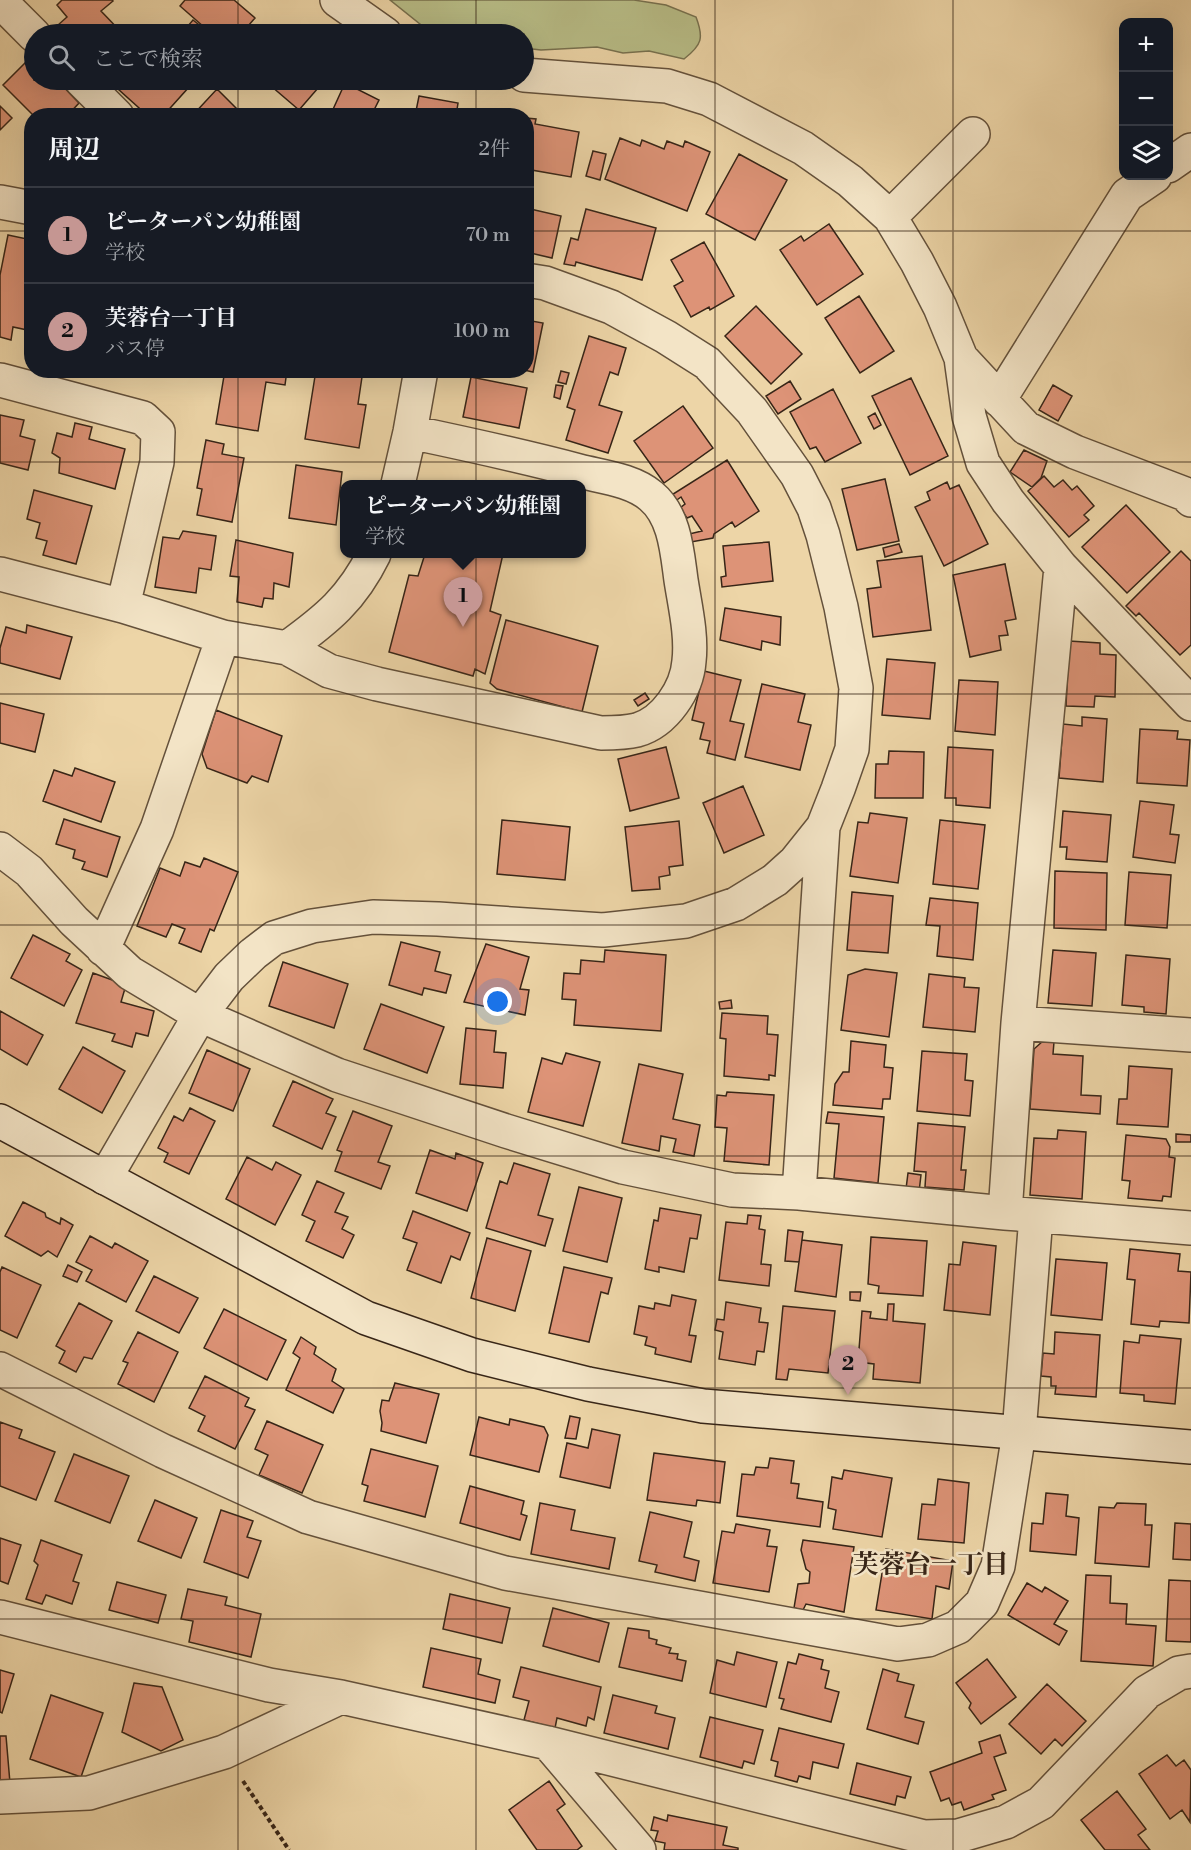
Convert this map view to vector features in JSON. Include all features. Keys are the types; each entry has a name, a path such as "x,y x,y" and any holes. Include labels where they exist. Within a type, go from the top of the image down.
{"street":[{"path":"337,0 371,24"},
{"path":"0,1 24,24"},
{"path":"534,76 667,86 709,99 803,148 850,181 890,217 940,307 960,358 969,416 983,463 1008,501 1061,567 1191,704"},
{"path":"91,90 109,108"},
{"path":"890,217 973,134"},
{"path":"1173,163 1191,150"},
{"path":"999,400 1127,195 1149,180"},
{"path":"0,202 24,206"},
{"path":"105,1178 200,1015 229,977 274,938 312,926 373,917 603,930 686,921 736,904 775,880 795,862 823,827 852,749 856,688 841,607 823,535 814,508 797,475 752,411 707,363 611,307 545,283 534,281"},
{"path":"960,358 1026,428 1076,452 1185,494 1191,500"},
{"path":"399,480 420,378"},
{"path":"0,380 143,418 158,432 157,462 123,606"},
{"path":"0,574 123,606 223,637 287,648 329,671 377,684 601,733 639,730 656,721 672,704 684,684 689,661 688,627 676,545 668,516 651,496 631,484 543,461 410,432"},
{"path":"287,648 342,604 372,558"},
{"path":"0,1369 163,1451 308,1517 505,1573 898,1644 928,1640 958,1627 982,1603 998,1566 1019,1433 1021,1215 1018,1023 1061,567"},
{"path":"103,949 157,829 223,637"},
{"path":"799,1193 823,827"},
{"path":"0,849 29,871 74,921 130,973 200,1015 337,1075 506,1131 623,1167 732,1190 799,1193 1021,1215 1191,1228"},
{"path":"1018,1023 1191,1035"},
{"path":"0,1121 366,1318 472,1355 588,1384 703,1406 1191,1447"},
{"path":"0,1617 269,1684 341,1697 548,1743 924,1837 958,1836 1006,1822 1041,1803 1147,1692 1179,1673 1191,1671"},
{"path":"0,1797 89,1793 224,1752 341,1697"},
{"path":"548,1743 639,1850"}],"path":[{"path":"224,1752 289,1850"}],"green space":[{"path":"390,0 634,0 666,5 696,17 700,30 700,41 684,59 649,51 623,53 597,47 534,49 534,24 420,24"}],"building":[{"path":"62,0 112,0 101,11 113,24 59,24 67,17 57,5"},
{"path":"185,0 234,0 255,18 250,24 201,24 180,6"},
{"path":"24,64 24,90 67,90 79,103 74,108 26,108 3,85"},
{"path":"119,90 186,90 170,108 139,108"},
{"path":"218,90 236,108 199,108"},
{"path":"276,90 316,90 301,108 297,108"},
{"path":"342,90 359,90 379,100 375,108 334,108"},
{"path":"419,96 458,103 457,108 417,108"},
{"path":"0,106 12,118 0,130"},
{"path":"534,119 536,119 535,124 579,132 571,177 534,170"},
{"path":"620,138 640,146 642,140 664,149 667,141 683,147 685,141 710,152 687,211 605,179"},
{"path":"593,151 606,154 600,180 586,176"},
{"path":"739,154 787,180 755,240 706,214"},
{"path":"586,209 656,228 642,280 576,262 575,266 564,264 571,238 578,240"},
{"path":"534,210 561,216 552,258 534,254"},
{"path":"829,224 863,274 817,305 780,250 801,236 804,241"},
{"path":"8,235 24,238 24,329 13,327 11,340 0,337 0,275"},
{"path":"704,242 734,296 710,310 709,307 691,317 674,286 683,281 671,260"},
{"path":"859,296 894,351 860,373 825,318"},
{"path":"756,306 802,354 771,384 725,336"},
{"path":"534,321 543,323 534,367"},
{"path":"589,336 626,348 618,375 610,372 599,405 622,412 608,453 566,440 575,410 567,407"},
{"path":"561,371 569,373 566,384 558,382"},
{"path":"224,378 286,378 285,385 266,382 258,431 216,424"},
{"path":"315,378 362,378 358,404 366,405 359,448 305,439"},
{"path":"471,378 527,388 519,428 463,417"},
{"path":"911,378 948,456 910,475 872,396"},
{"path":"790,381 801,399 778,414 766,396"},
{"path":"556,385 563,386 560,399 554,397"},
{"path":"1053,385 1072,396 1058,421 1039,410"},
{"path":"833,389 861,443 825,462 816,447 810,449 790,412"},
{"path":"683,406 713,448 664,483 634,441"},
{"path":"875,413 881,425 874,429 868,417"},
{"path":"0,415 24,420 20,436 35,440 28,470 0,463"},
{"path":"75,423 92,427 89,439 125,449 115,489 59,473 60,458 52,453 57,433 72,437"},
{"path":"206,440 224,444 222,454 244,458 232,522 197,515 202,489 197,488"},
{"path":"1024,450 1047,461 1041,478 1032,487 1010,472"},
{"path":"727,460 759,511 735,527 732,522 714,534 713,538 691,542 689,534 702,531 692,516 687,518 680,508 685,504 681,497 674,502 670,496"},
{"path":"296,465 342,472 336,525 289,518"},
{"path":"1044,476 1054,487 1063,480 1072,490 1077,486 1094,506 1084,515 1089,520 1069,537 1028,491"},
{"path":"885,479 899,541 857,550 842,489"},
{"path":"947,482 950,489 959,485 988,544 944,566 915,507 930,500 927,492"},
{"path":"34,490 92,506 76,564 43,555 47,541 36,538 40,523 27,519"},
{"path":"1126,505 1170,552 1127,593 1082,547"},
{"path":"183,531 216,536 211,570 199,568 196,593 155,587 163,537 179,539"},
{"path":"236,540 293,553 289,587 274,583 273,599 264,598 262,607 237,602 239,577 230,576"},
{"path":"769,542 773,581 722,587 721,577 726,576 723,546"},
{"path":"899,544 902,552 885,557 883,548"},
{"path":"1181,551 1191,561 1191,645 1180,655 1139,613 1136,616 1126,606"},
{"path":"922,556 931,630 873,637 867,589 881,587 877,561"},
{"path":"424,558 502,558 490,611 501,615 485,674 475,669 473,676 389,652 409,575 418,576"},
{"path":"1005,564 1016,619 1005,621 1008,635 999,636 1001,650 970,657 953,575"},
{"path":"725,608 781,617 780,645 762,641 761,650 720,640"},
{"path":"506,620 598,646 582,712 497,689 490,683"},
{"path":"27,625 72,637 60,679 0,663 0,648 6,627 26,633"},
{"path":"1069,641 1100,643 1100,654 1116,655 1115,697 1095,696 1094,707 1066,706"},
{"path":"887,659 935,663 930,719 882,715"},
{"path":"704,671 741,680 730,721 744,724 735,760 707,753 710,741 700,739 704,723 692,720"},
{"path":"959,680 998,682 995,735 955,731"},
{"path":"762,684 805,694 798,722 811,725 800,770 745,757"},
{"path":"645,693 649,699 638,706 634,700"},
{"path":"0,703 44,714 35,752 0,743"},
{"path":"216,710 282,736 268,782 252,776 247,783 207,768 202,754"},
{"path":"1082,717 1107,719 1103,782 1059,778 1063,724 1082,726"},
{"path":"1140,729 1178,731 1177,739 1190,740 1187,786 1137,783"},
{"path":"666,747 679,798 630,811 618,759"},
{"path":"948,747 993,750 990,808 956,805 956,798 945,798"},
{"path":"889,751 924,752 923,798 875,798 876,764 888,764"},
{"path":"75,768 115,782 101,822 43,801 54,770 72,776"},
{"path":"743,786 764,835 724,853 703,803"},
{"path":"1140,801 1174,805 1170,834 1179,835 1175,863 1133,857"},
{"path":"1063,811 1111,815 1107,862 1066,859 1067,847 1060,847"},
{"path":"870,813 907,818 898,883 850,876 858,822 868,823"},
{"path":"64,819 120,837 107,877 82,869 85,862 73,858 75,850 56,844"},
{"path":"502,820 570,827 565,880 497,874"},
{"path":"940,820 985,825 978,889 933,884"},
{"path":"679,821 683,865 669,867 670,875 659,877 660,889 632,891 625,827"},
{"path":"204,858 238,872 214,931 210,929 201,952 179,943 185,929 172,924 166,937 137,926 160,868 180,876 185,862 200,867"},
{"path":"1055,871 1107,873 1106,930 1054,928"},
{"path":"1129,872 1171,875 1167,928 1125,925"},
{"path":"852,892 893,896 888,953 847,950"},
{"path":"930,898 978,903 973,960 937,956 940,926 926,925"},
{"path":"33,935 70,954 66,961 82,970 64,1006 11,978"},
{"path":"401,942 440,952 435,971 451,975 446,993 424,988 422,995 389,985"},
{"path":"486,944 529,957 520,989 529,990 525,1015 464,1002"},
{"path":"605,950 666,955 661,1031 574,1025 576,1000 562,999 564,973 580,974 581,960 604,962"},
{"path":"1053,950 1096,953 1092,1006 1048,1003"},
{"path":"1126,955 1170,959 1166,1014 1144,1012 1144,1007 1122,1005"},
{"path":"283,962 348,984 334,1028 269,1006"},
{"path":"865,969 897,973 889,1037 841,1030 848,975"},
{"path":"93,973 126,985 121,1002 154,1011 148,1036 136,1033 132,1047 112,1041 115,1034 76,1023"},
{"path":"929,974 965,978 964,987 979,988 975,1032 923,1027"},
{"path":"731,1000 732,1008 720,1009 719,1002"},
{"path":"381,1004 444,1027 427,1073 364,1049"},
{"path":"0,1011 43,1035 27,1065 0,1049"},
{"path":"722,1013 768,1016 767,1034 778,1035 775,1076 769,1075 769,1080 724,1076 726,1039 720,1038"},
{"path":"466,1028 496,1031 494,1052 506,1053 503,1088 460,1084"},
{"path":"851,1041 886,1045 884,1067 893,1068 890,1099 883,1099 882,1109 833,1105 835,1084 843,1072 849,1072"},
{"path":"1043,1041 1054,1042 1053,1054 1083,1056 1081,1095 1101,1096 1100,1114 1030,1109 1034,1049"},
{"path":"83,1047 125,1071 102,1113 59,1089"},
{"path":"207,1050 250,1069 233,1111 189,1093"},
{"path":"922,1051 967,1054 965,1080 973,1081 970,1116 917,1111"},
{"path":"566,1053 600,1062 583,1126 528,1112 542,1058 562,1064"},
{"path":"639,1064 683,1074 673,1119 700,1125 694,1156 673,1152 676,1139 661,1136 659,1151 622,1143"},
{"path":"1129,1066 1172,1069 1168,1127 1117,1124 1119,1099 1127,1099"},
{"path":"293,1081 333,1099 326,1113 336,1117 322,1149 273,1126"},
{"path":"727,1092 774,1095 769,1165 724,1161 727,1128 715,1127 717,1095 726,1096"},
{"path":"190,1108 215,1121 189,1174 164,1162 168,1153 158,1148 174,1116 183,1121"},
{"path":"353,1111 392,1126 378,1162 390,1166 381,1189 335,1171 342,1152 337,1150"},
{"path":"828,1112 884,1117 878,1183 834,1178 839,1124 826,1123"},
{"path":"918,1123 965,1127 961,1170 966,1170 964,1190 925,1187 926,1172 914,1171"},
{"path":"1058,1130 1086,1132 1082,1199 1030,1195 1034,1138 1057,1139"},
{"path":"1176,1134 1191,1135 1191,1142 1176,1142"},
{"path":"1126,1135 1166,1139 1170,1147 1169,1157 1175,1158 1171,1197 1163,1196 1162,1201 1128,1198 1130,1181 1122,1180"},
{"path":"430,1150 455,1159 456,1153 483,1163 467,1211 416,1193"},
{"path":"247,1157 272,1170 276,1162 301,1175 275,1225 226,1199"},
{"path":"514,1163 550,1174 538,1215 553,1219 545,1246 486,1228 500,1181 507,1184"},
{"path":"908,1173 921,1175 919,1192 906,1189"},
{"path":"317,1181 344,1193 335,1212 348,1217 342,1229 354,1235 343,1258 306,1241 315,1221 302,1215"},
{"path":"579,1187 622,1198 607,1262 563,1251"},
{"path":"23,1202 60,1224 61,1218 73,1225 57,1257 48,1251 41,1256 5,1236"},
{"path":"660,1208 701,1215 697,1239 690,1238 684,1272 659,1267 659,1272 645,1269 654,1220 658,1221"},
{"path":"413,1211 470,1233 460,1260 451,1256 441,1283 407,1270 417,1243 403,1238"},
{"path":"748,1215 761,1216 759,1229 765,1230 761,1264 771,1265 769,1286 719,1280 726,1222 747,1224"},
{"path":"788,1230 803,1232 799,1262 785,1261"},
{"path":"90,1236 112,1248 115,1243 148,1261 126,1302 86,1281 92,1270 76,1262"},
{"path":"871,1237 927,1241 923,1296 878,1293 879,1286 868,1284"},
{"path":"487,1238 531,1251 515,1311 471,1298"},
{"path":"802,1240 842,1245 836,1297 795,1291"},
{"path":"963,1242 996,1246 990,1315 944,1310 949,1264 960,1265"},
{"path":"1130,1249 1180,1254 1178,1271 1191,1272 1189,1323 1160,1321 1159,1327 1131,1324 1135,1280 1127,1279"},
{"path":"1056,1259 1107,1263 1102,1320 1051,1315"},
{"path":"68,1265 82,1272 77,1282 63,1276"},
{"path":"2,1267 41,1285 17,1338 0,1330 0,1272"},
{"path":"564,1267 612,1278 608,1294 601,1292 589,1342 549,1333"},
{"path":"154,1276 198,1298 179,1333 136,1311"},
{"path":"850,1292 861,1292 860,1301 850,1300"},
{"path":"672,1295 696,1300 689,1335 696,1336 691,1362 655,1354 656,1348 645,1345 647,1337 634,1334 639,1306 654,1309 655,1303 670,1306"},
{"path":"726,1302 761,1308 759,1322 768,1323 764,1352 757,1351 755,1365 719,1359 723,1332 715,1330 717,1319 724,1320"},
{"path":"79,1303 112,1321 92,1359 84,1357 76,1372 59,1363 65,1351 56,1346"},
{"path":"888,1304 894,1304 893,1321 925,1324 920,1383 873,1379 874,1364 858,1362 862,1311 871,1312 870,1318 887,1320"},
{"path":"783,1306 835,1311 828,1373 789,1369 787,1380 776,1379"},
{"path":"224,1309 286,1340 267,1380 204,1348"},
{"path":"138,1332 178,1352 154,1402 118,1384 128,1363 123,1361"},
{"path":"1055,1332 1100,1335 1096,1397 1055,1394 1056,1386 1051,1386 1051,1377 1041,1376 1043,1353 1054,1354"},
{"path":"1140,1335 1181,1339 1175,1404 1144,1401 1144,1395 1120,1393 1124,1341 1139,1343"},
{"path":"301,1337 316,1347 314,1354 336,1369 332,1381 344,1389 333,1413 286,1390 300,1358 293,1353"},
{"path":"205,1376 249,1398 245,1406 255,1410 235,1449 198,1431 205,1416 189,1408"},
{"path":"395,1383 439,1394 426,1443 381,1431 382,1400 389,1401"},
{"path":"570,1416 580,1418 576,1439 565,1438"},
{"path":"479,1417 509,1425 510,1419 544,1427 548,1435 539,1472 470,1455"},
{"path":"267,1421 323,1445 302,1493 259,1475 268,1455 255,1449"},
{"path":"0,1422 22,1430 19,1438 55,1452 36,1500 0,1486"},
{"path":"592,1429 620,1435 610,1488 560,1477 567,1443 588,1448"},
{"path":"371,1449 438,1466 425,1517 364,1501 368,1486 362,1484"},
{"path":"654,1453 725,1462 720,1503 697,1500 696,1506 647,1500"},
{"path":"74,1454 129,1476 110,1523 55,1501"},
{"path":"770,1458 794,1461 791,1483 799,1484 797,1498 823,1502 820,1527 737,1516 742,1474 754,1475 756,1467 768,1468"},
{"path":"844,1470 892,1478 882,1537 833,1529 836,1510 828,1508 832,1477 842,1479"},
{"path":"938,1479 969,1483 964,1543 918,1539 922,1504 935,1505"},
{"path":"470,1486 524,1501 521,1514 527,1516 520,1540 460,1523"},
{"path":"1046,1493 1068,1495 1066,1516 1079,1518 1076,1555 1030,1551 1032,1523 1043,1524"},
{"path":"155,1500 197,1518 181,1558 138,1541"},
{"path":"540,1503 575,1510 571,1530 615,1538 609,1569 531,1554"},
{"path":"1117,1503 1146,1504 1145,1525 1152,1525 1149,1567 1095,1563 1099,1507 1114,1508"},
{"path":"221,1510 253,1521 247,1537 261,1541 248,1578 204,1562"},
{"path":"650,1512 692,1522 684,1557 699,1561 695,1581 655,1572 657,1565 639,1561"},
{"path":"1175,1523 1191,1524 1191,1560 1173,1559"},
{"path":"736,1524 770,1530 767,1546 777,1547 769,1592 713,1583 722,1531 734,1533"},
{"path":"0,1538 21,1545 8,1584 0,1581"},
{"path":"41,1540 82,1555 73,1581 79,1583 72,1604 46,1595 42,1604 26,1599 38,1565 34,1561"},
{"path":"803,1540 854,1547 844,1612 806,1604 803,1610 794,1608 798,1584 809,1583 810,1572 806,1569 801,1550"},
{"path":"886,1549 953,1561 949,1589 936,1586 932,1619 876,1610"},
{"path":"1086,1575 1111,1576 1110,1603 1127,1604 1126,1624 1156,1626 1153,1666 1081,1661"},
{"path":"1169,1580 1191,1581 1191,1642 1166,1641"},
{"path":"117,1582 166,1595 158,1623 109,1610"},
{"path":"1027,1583 1042,1592 1045,1587 1068,1601 1054,1624 1067,1631 1059,1645 1008,1615"},
{"path":"188,1589 227,1597 225,1605 261,1614 251,1657 189,1642 193,1621 181,1619"},
{"path":"450,1594 510,1608 502,1643 443,1629"},
{"path":"553,1608 609,1623 599,1662 543,1646"},
{"path":"628,1628 649,1631 649,1638 657,1640 656,1644 671,1648 669,1653 678,1654 677,1659 686,1661 682,1681 619,1667"},
{"path":"431,1648 481,1659 478,1674 500,1680 495,1703 423,1687"},
{"path":"737,1652 777,1662 766,1707 710,1693 717,1660 734,1665"},
{"path":"799,1654 823,1660 821,1669 829,1671 825,1688 839,1692 831,1722 781,1709 784,1699 779,1698 788,1662 796,1664"},
{"path":"987,1659 1016,1697 981,1724 969,1708 971,1703 956,1683"},
{"path":"521,1667 601,1687 594,1720 588,1717 586,1726 557,1718 555,1728 524,1720 529,1701 513,1697"},
{"path":"883,1669 899,1674 897,1681 914,1685 905,1717 924,1722 918,1744 867,1729"},
{"path":"0,1670 14,1674 2,1713 0,1712"},
{"path":"134,1683 162,1687 183,1740 161,1751 122,1732"},
{"path":"1047,1684 1086,1721 1062,1746 1055,1739 1041,1754 1009,1724"},
{"path":"51,1695 103,1713 81,1777 30,1759"},
{"path":"613,1695 657,1706 655,1713 675,1718 668,1749 604,1733"},
{"path":"710,1717 763,1730 754,1764 744,1761 742,1768 700,1757"},
{"path":"779,1728 844,1744 838,1768 813,1762 810,1779 799,1776 797,1782 775,1776 778,1762 771,1760"},
{"path":"1000,1735 1006,1753 994,1757 1006,1790 992,1795 994,1799 964,1810 961,1802 952,1805 949,1798 941,1801 930,1772 982,1753 979,1742"},
{"path":"0,1736 6,1736 10,1783 0,1784"},
{"path":"1167,1755 1176,1766 1184,1760 1191,1770 1190,1822 1182,1810 1170,1819 1139,1774"},
{"path":"857,1763 911,1777 905,1798 897,1796 895,1805 850,1794"},
{"path":"549,1781 565,1804 557,1810 582,1846 577,1850 537,1850 509,1810"},
{"path":"1117,1791 1146,1829 1138,1835 1150,1850 1105,1850 1081,1820"},
{"path":"668,1815 727,1827 723,1845 738,1848 738,1850 664,1850 665,1843 655,1841 658,1831 651,1830 654,1817 667,1821"}],"place":[{"name":"ピーターパン幼稚園","path":"463,627"},
{"name":"芙蓉台一丁目","path":"848,1395"}],"district":[{"name":"芙蓉台一丁目","path":"931,1564"}]}
